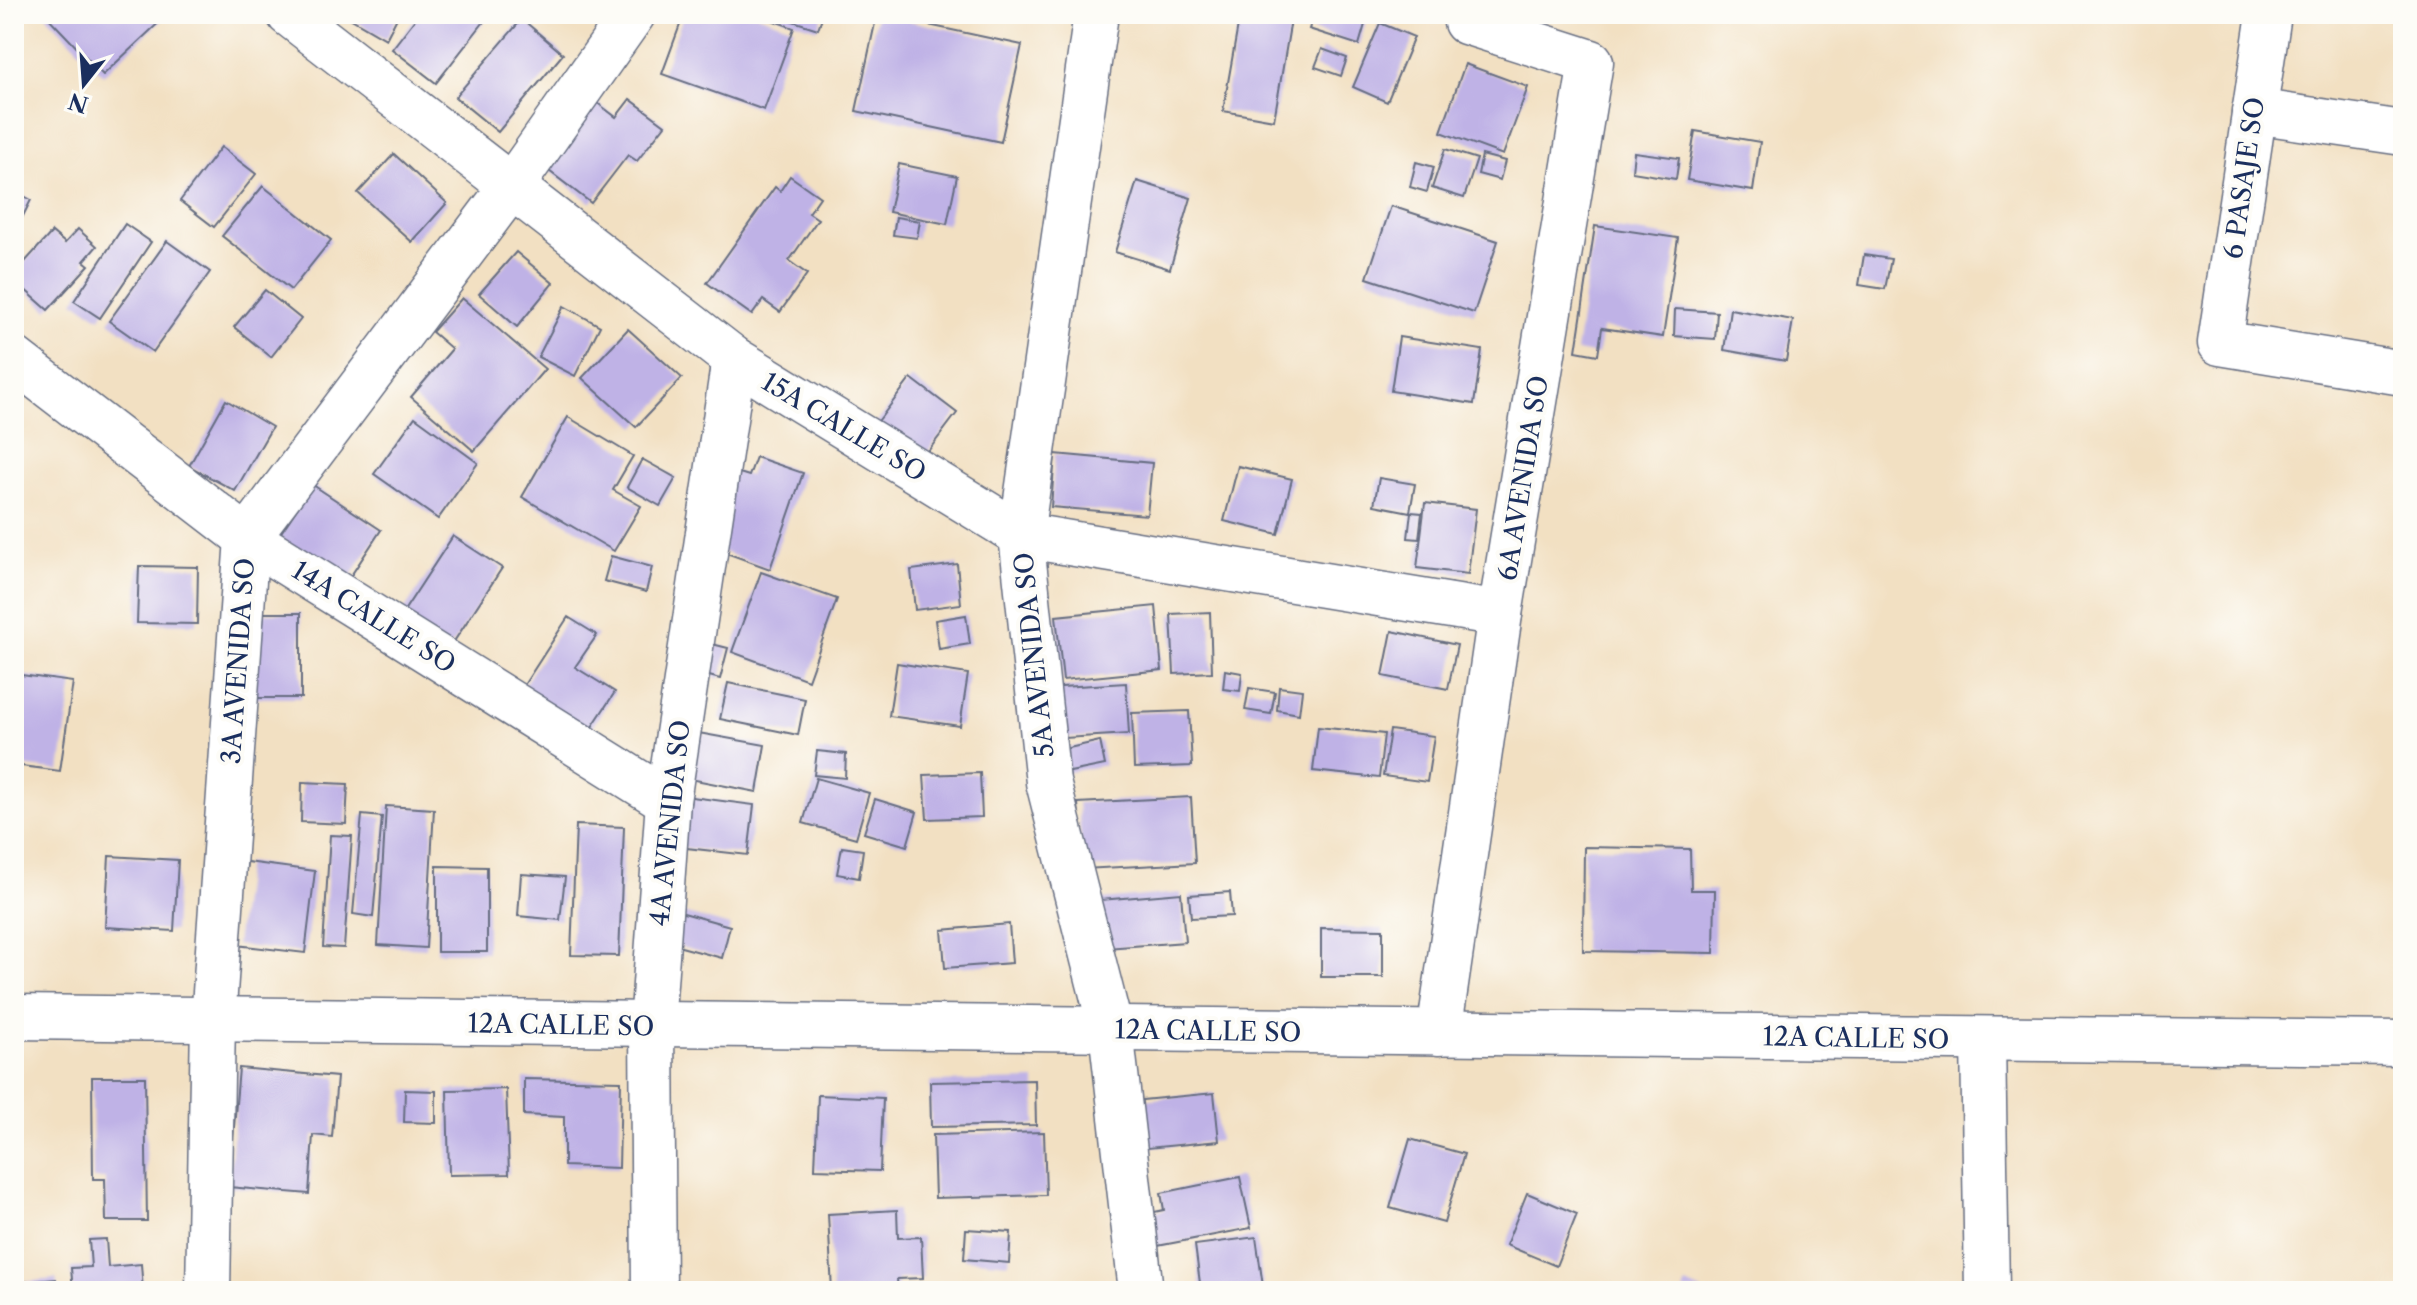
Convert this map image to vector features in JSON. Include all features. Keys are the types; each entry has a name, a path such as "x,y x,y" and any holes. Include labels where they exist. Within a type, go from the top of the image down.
{"street":[{"name":"15A CALLE SO","path":"289,14 734,359 1021,535 1500,614"},
{"name":"3A AVENIDA SO","path":"208,1291 213,1021 247,538 511,187 633,14"},
{"name":"5A AVENIDA SO","path":"1096,14 1021,535 1048,782 1111,1030 1141,1291"},
{"name":"6 PASAJE SO","path":"2269,14 2220,343 2403,373"},
{"name":"6A AVENIDA SO","path":"1439,1033 1500,614 1591,62 1459,17"},
{"path":"2254,111 2403,133"},
{"name":"14A CALLE SO","path":"14,359 247,538 668,801"},
{"name":"4A AVENIDA SO","path":"654,1291 652,1026 668,801 734,359"},
{"name":"12A CALLE SO","path":"14,1017 2403,1043"},
{"path":"1983,1039 1987,1291"}],"building":[{"path":"45,14 168,14 103,75"},
{"path":"343,14 399,14 386,39"},
{"path":"419,14 490,14 436,83 392,49"},
{"path":"684,14 755,14 794,28 764,110 662,74"},
{"path":"771,14 823,14 818,29"},
{"path":"877,14 1022,45 1001,142 856,111"},
{"path":"1175,14 1203,14 1200,23"},
{"path":"1240,14 1292,14 1274,120 1223,111"},
{"path":"1314,14 1368,14 1359,45 1309,29"},
{"path":"522,19 563,54 498,132 455,97"},
{"path":"1380,23 1414,37 1387,102 1353,87"},
{"path":"1322,49 1347,58 1341,76 1315,67"},
{"path":"1465,64 1528,87 1503,155 1441,132"},
{"path":"587,95 616,117 630,99 665,125 637,161 628,155 591,203 536,161"},
{"path":"1695,131 1760,142 1753,191 1687,180"},
{"path":"221,147 256,174 214,227 180,201"},
{"path":"1445,149 1477,159 1464,198 1432,188"},
{"path":"1634,152 1679,158 1676,179 1632,172"},
{"path":"394,154 447,203 412,242 358,193"},
{"path":"1482,155 1505,161 1500,180 1478,174"},
{"path":"1416,162 1434,167 1427,192 1410,187"},
{"path":"899,164 957,176 947,224 889,212"},
{"path":"790,176 820,197 809,213 818,219 789,261 807,274 780,312 763,300 752,315 707,283 775,187 780,191"},
{"path":"1137,181 1191,198 1170,269 1115,252"},
{"path":"263,186 331,240 291,290 222,236"},
{"path":"14,191 31,200 14,234"},
{"path":"1391,206 1498,241 1474,313 1367,278"},
{"path":"896,217 920,221 917,238 893,235"},
{"path":"125,224 151,242 100,318 74,301"},
{"path":"1595,226 1678,238 1663,337 1602,328 1598,355 1576,351"},
{"path":"78,229 97,246 84,261 89,265 48,310 14,280 14,274 52,232 65,243"},
{"path":"167,241 210,272 153,352 109,321"},
{"path":"516,252 553,283 517,327 479,294"},
{"path":"1864,255 1891,259 1885,289 1859,285"},
{"path":"265,290 301,319 271,357 234,327"},
{"path":"462,298 545,369 474,451 411,397 452,349 432,332"},
{"path":"564,306 600,326 575,376 538,357"},
{"path":"1675,309 1717,312 1715,339 1674,336"},
{"path":"1730,309 1793,320 1786,361 1724,350"},
{"path":"628,329 682,378 636,427 582,378"},
{"path":"1399,337 1482,350 1474,404 1391,391"},
{"path":"911,378 957,413 922,459 876,424"},
{"path":"226,400 272,427 235,491 189,466"},
{"path":"415,417 478,463 438,519 374,474"},
{"path":"568,417 633,456 613,490 641,506 614,551 522,497"},
{"path":"1055,454 1152,463 1147,515 1051,507"},
{"path":"756,457 803,473 770,569 707,546 733,471 749,476"},
{"path":"642,459 676,478 660,506 627,487"},
{"path":"1238,466 1292,479 1278,534 1224,521"},
{"path":"1379,478 1415,484 1410,512 1374,505"},
{"path":"313,485 381,530 346,583 278,537"},
{"path":"1425,503 1476,509 1468,574 1417,568"},
{"path":"1411,512 1422,513 1419,539 1408,538"},
{"path":"453,536 502,568 449,649 400,617"},
{"path":"611,556 652,567 646,592 604,581"},
{"path":"957,564 961,604 915,610 911,570"},
{"path":"139,566 198,567 197,624 137,623"},
{"path":"761,572 837,599 808,680 732,652"},
{"path":"1156,606 1162,670 1063,680 1056,616"},
{"path":"1210,612 1212,672 1174,674 1171,614"},
{"path":"247,613 301,613 301,698 247,698"},
{"path":"966,615 970,644 939,649 935,620"},
{"path":"568,617 597,635 575,667 615,692 582,742 515,699"},
{"path":"1392,631 1457,645 1448,689 1383,676"},
{"path":"700,641 728,648 720,679 691,671"},
{"path":"897,663 968,674 960,726 889,716"},
{"path":"1225,670 1242,673 1240,691 1223,689"},
{"path":"14,674 73,682 60,771 14,765"},
{"path":"728,683 805,699 798,735 720,719"},
{"path":"1126,683 1129,734 1048,739 1045,688"},
{"path":"1279,687 1302,690 1299,714 1277,710"},
{"path":"1249,688 1275,692 1271,714 1245,710"},
{"path":"1189,711 1192,766 1134,768 1132,713"},
{"path":"1318,727 1384,734 1379,778 1313,771"},
{"path":"1390,730 1434,736 1427,782 1383,776"},
{"path":"693,732 765,745 757,792 685,778"},
{"path":"1100,741 1105,765 1065,773 1060,750"},
{"path":"817,751 846,754 845,778 814,775"},
{"path":"980,773 982,817 927,819 924,775"},
{"path":"816,778 869,793 856,838 803,823"},
{"path":"302,782 348,784 346,824 301,822"},
{"path":"684,796 754,805 748,855 678,847"},
{"path":"1191,797 1195,863 1083,869 1078,803"},
{"path":"875,799 917,812 907,846 864,833"},
{"path":"386,806 434,809 426,948 378,945"},
{"path":"362,815 382,817 373,917 353,914"},
{"path":"576,825 624,827 619,956 571,955"},
{"path":"330,835 352,836 344,948 323,947"},
{"path":"842,847 863,850 859,878 837,874"},
{"path":"1584,847 1690,849 1691,890 1715,890 1714,953 1583,951"},
{"path":"109,856 178,860 174,931 105,927"},
{"path":"247,862 315,871 305,953 236,945"},
{"path":"437,866 487,867 487,952 437,952"},
{"path":"521,874 565,877 560,920 518,916"},
{"path":"1230,892 1232,916 1191,918 1189,895"},
{"path":"1181,893 1185,942 1093,949 1089,901"},
{"path":"680,912 730,926 722,958 670,944"},
{"path":"1009,924 1012,963 945,968 942,930"},
{"path":"1321,928 1383,929 1383,977 1321,977"},
{"path":"239,1068 337,1077 332,1137 313,1135 309,1194 229,1187"},
{"path":"92,1077 145,1077 147,1221 106,1221 105,1179 93,1179"},
{"path":"524,1079 621,1081 619,1168 564,1166 564,1117 524,1115"},
{"path":"1035,1080 1036,1125 931,1127 930,1082"},
{"path":"506,1089 509,1174 449,1175 447,1090"},
{"path":"405,1090 436,1091 436,1123 404,1122"},
{"path":"1214,1093 1219,1141 1127,1150 1122,1102"},
{"path":"818,1095 883,1098 880,1171 815,1169"},
{"path":"1044,1132 1046,1195 935,1198 933,1135"},
{"path":"1410,1139 1464,1154 1444,1223 1390,1208"},
{"path":"1240,1177 1251,1228 1152,1247 1145,1214 1164,1210 1161,1193"},
{"path":"1527,1193 1577,1214 1556,1266 1506,1245"},
{"path":"897,1210 898,1238 921,1237 923,1278 897,1279 898,1291 832,1291 828,1214"},
{"path":"966,1229 1011,1232 1009,1263 964,1259"},
{"path":"1256,1237 1263,1286 1201,1291 1195,1245"},
{"path":"106,1239 108,1267 141,1264 143,1291 73,1291 71,1268 91,1267 89,1240"},
{"path":"56,1279 58,1291 14,1291 14,1283"},
{"path":"1686,1284 1702,1291 1683,1291"},
{"path":"900,1288 944,1288 944,1291 900,1291"}]}
